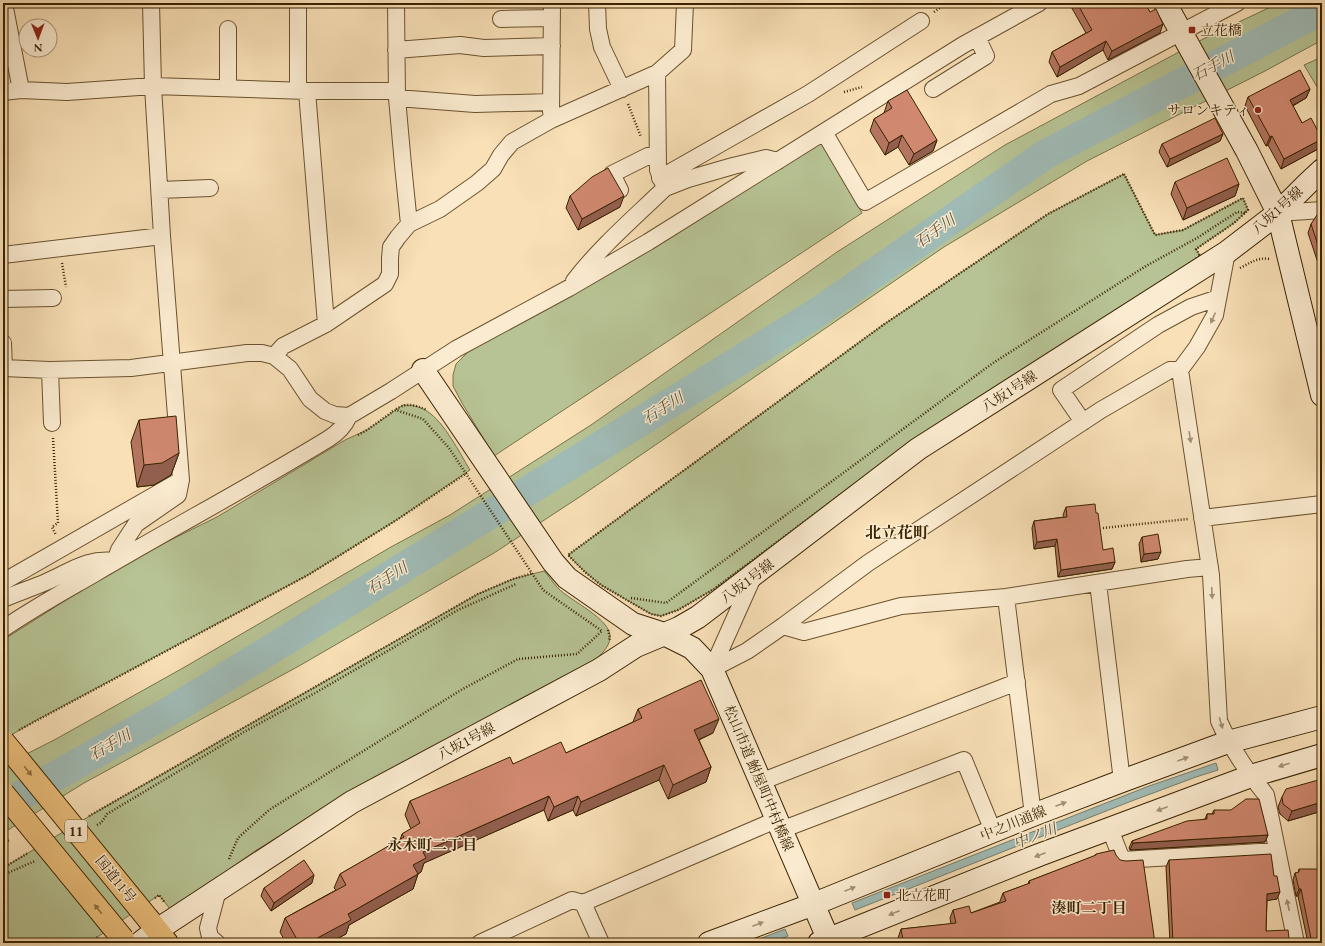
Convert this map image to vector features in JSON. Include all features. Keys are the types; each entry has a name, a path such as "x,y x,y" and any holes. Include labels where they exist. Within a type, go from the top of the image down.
{"highway":[{"name":"国道11号","path":"10,736 158,931"},
{"name":"11","path":"3,793 130,942"}],"street":[{"path":"4,3 21,90"},
{"path":"115,561 119,550 136,524 178,495 181,480 162,236 153,86 151,3"},
{"path":"298,3 302,90 326,324"},
{"path":"396,3 397,94 409,224"},
{"path":"597,3 598,29 602,46 622,89"},
{"path":"274,356 283,346 326,324 385,284 390,274 391,247 409,224 440,209 477,183 493,170 501,154 512,142 551,120 657,73 683,50 685,3"},
{"path":"3,343 3,368 50,370 131,368 172,362 193,361 247,352 262,353 274,356 290,368 310,399 320,407 335,415 349,416 456,349 570,288 648,242 977,37 1040,3"},
{"path":"1165,3 1225,111 1278,213 1322,395"},
{"path":"824,132 865,202 1051,94 1079,86 1182,34 1237,3"},
{"path":"501,19 552,11 551,120"},
{"path":"570,288 584,268 663,183 808,94 921,21"},
{"path":"228,29 228,88"},
{"path":"933,89 986,56 977,37"},
{"path":"396,50 460,45 484,48 552,46"},
{"path":"657,73 653,155 663,183"},
{"path":"3,92 21,90 67,92 153,86 397,94 476,104 551,102"},
{"path":"620,190 612,174 653,155"},
{"path":"663,183 688,180 733,166 766,158 778,161"},
{"name":"八坂1号線","path":"130,942 158,931 352,802 599,670 636,646 680,628 698,617 918,449 1227,252 1278,213 1322,170"},
{"path":"160,190 210,188"},
{"path":"1278,213 1322,210"},
{"path":"3,255 162,236"},
{"path":"1227,252 1215,315 1197,347 1180,370 1210,567 1219,721 1228,742 1266,795 1296,943"},
{"path":"3,299 53,298"},
{"path":"1083,422 1061,390 1158,326 1191,307 1218,298"},
{"path":"50,370 52,423"},
{"name":"松山市道 鮒屋町中村橋線","path":"423,370 476,464 546,567 567,578 633,624 664,634 692,648 712,669 814,904 826,942"},
{"path":"712,669 747,651 868,563 1083,422 1170,370 1180,370"},
{"path":"3,629 22,616 115,561 263,479 328,439 336,434 345,425 349,416"},
{"path":"3,582 181,480"},
{"path":"1202,518 1322,504"},
{"path":"3,599 46,582 86,563 101,560 115,561"},
{"path":"783,626 804,632 901,606 1006,597 1186,569 1210,567"},
{"path":"712,669 754,575"},
{"path":"1098,583 1122,781"},
{"path":"1006,597 1033,815"},
{"path":"760,782 1017,682"},
{"name":"中之川通線","path":"709,943 814,904 1033,815 1122,781 1228,742 1322,717"},
{"path":"826,942 1032,858 1251,776 1322,755"},
{"path":"480,943 572,900 583,903 779,825 964,760 993,831"},
{"path":"1110,829 1122,860 1277,851"},
{"path":"217,943 210,937 208,928 218,890"},
{"path":"583,903 601,943"}],"path":[{"path":"839,93 864,87 875,87 885,94"},
{"path":"622,89 653,155"},
{"path":"1124,174 1155,235 1183,230 1243,198 1248,210 1245,213 1234,223 1196,249 1200,256 1099,327 891,457 714,589 678,610 661,616 651,614 601,585 568,555 883,325 1048,214 1124,174"},
{"path":"621,597 666,603 994,363 1146,266 1197,238 1237,212 1251,214"},
{"path":"53,298 68,299 60,248"},
{"path":"1222,278 1256,260 1263,258 1273,260 1288,254"},
{"path":"229,859 238,838 269,810 461,690 518,659 577,654 602,631 543,590 449,448 423,419 396,410 374,419"},
{"path":"52,423 58,523 52,528 62,548"},
{"path":"10,736 308,575 395,521 466,473 476,464"},
{"path":"1103,528 1202,518"},
{"path":"87,817 478,594 513,579 532,574 546,567"},
{"path":"95,826 100,823 107,814 244,732 458,610 516,584"},
{"path":"607,627 610,638 608,644"},
{"path":"3,844 9,840"},
{"path":"3,868 29,852"},
{"path":"3,875 36,860"}],"green space":[{"path":"1279,3 1322,3 1322,40 1265,71 1087,161 944,247 581,496 494,553 299,666 84,783 3,833 3,766 56,739 183,668 391,547 450,515 591,425 837,252 1005,145 1205,38"},
{"path":"1322,57 1322,95 1304,65"},
{"path":"821,140 862,213 494,456 453,386 453,375 456,364 469,351 520,322"},
{"path":"1124,174 1155,235 1183,230 1243,198 1248,210 1234,223 1196,249 1200,256 1099,327 891,457 714,589 678,610 661,616 651,614 601,585 568,555 883,325 1048,214"},
{"path":"403,405 421,408 434,416 446,430 470,470 395,521 308,575 33,722 3,740 3,640 126,562 217,517 345,440 367,430"},
{"path":"544,571 558,588 598,617 609,631 610,638 608,645 594,661 306,820 255,851 171,910 159,895 96,938 95,943 3,943 3,868 103,808 478,594 513,579"}],"water":[{"name":"中ノ川","path":"1216,763 1218,770 1129,802 855,910 852,903 1149,786"},
{"path":"785,929 788,936 770,943 749,943"}],"building":[{"path":"1077,3 1145,3 1150,12 1156,9 1163,24 1112,51 1106,41 1060,67 1052,52 1092,30"},
{"path":"1300,70 1310,89 1290,100 1302,123 1311,118 1322,139 1284,159 1248,97"},
{"path":"907,90 937,140 914,154 902,135 889,143 874,119 892,108 888,101"},
{"path":"1215,118 1223,134 1170,159 1162,144"},
{"path":"1227,158 1239,184 1187,208 1175,182"},
{"path":"608,168 624,196 582,219 570,196 592,177"},
{"path":"1322,213 1322,257 1311,224 1317,215"},
{"path":"176,416 179,453 162,463 144,465 139,420"},
{"path":"1095,504 1096,513 1098,513 1103,550 1113,548 1115,562 1061,570 1057,539 1037,542 1034,521 1067,517 1066,507"},
{"path":"1158,534 1161,552 1144,554 1142,537"},
{"path":"701,680 719,719 694,730 711,767 673,785 664,765 581,802 578,796 554,807 549,796 423,852 426,858 413,865 418,874 348,914 351,920 308,943 299,943 285,918 346,885 340,874 404,837 402,834 420,823 410,801 510,757 513,764 561,742 566,753 642,718 638,709"},
{"path":"1322,779 1322,802 1292,811 1283,804 1282,797 1286,789"},
{"path":"1246,799 1259,799 1268,835 1133,843 1132,841 1187,821 1207,819 1207,814 1214,814 1214,810 1231,810"},
{"path":"1114,850 1120,860 1143,860 1155,943 869,943 903,940 901,929 956,923 953,910 969,906 971,913 1006,901 1003,893 1030,883 1029,881 1096,854"},
{"path":"1271,854 1274,876 1277,876 1280,892 1267,894 1266,931 1288,930 1289,938 1292,943 1173,943 1169,860"},
{"path":"304,860 314,875 274,903 264,888"},
{"path":"1299,869 1322,869 1322,943 1312,943 1301,889 1299,889 1295,873 1299,872"}],"waterway":[{"name":"石手川","path":"3,806 177,707 818,312 1046,154 1322,10"}],"place":[{"name":"立花橋","path":"1192,30"},
{"name":"サロンキティ","path":"1258,110"},
{"name":"北立花町","path":"887,895"}],"district":[{"name":"北立花町","path":"897,532"},
{"name":"永木町二丁目","path":"432,845"},
{"name":"湊町二丁目","path":"1089,908"}]}
